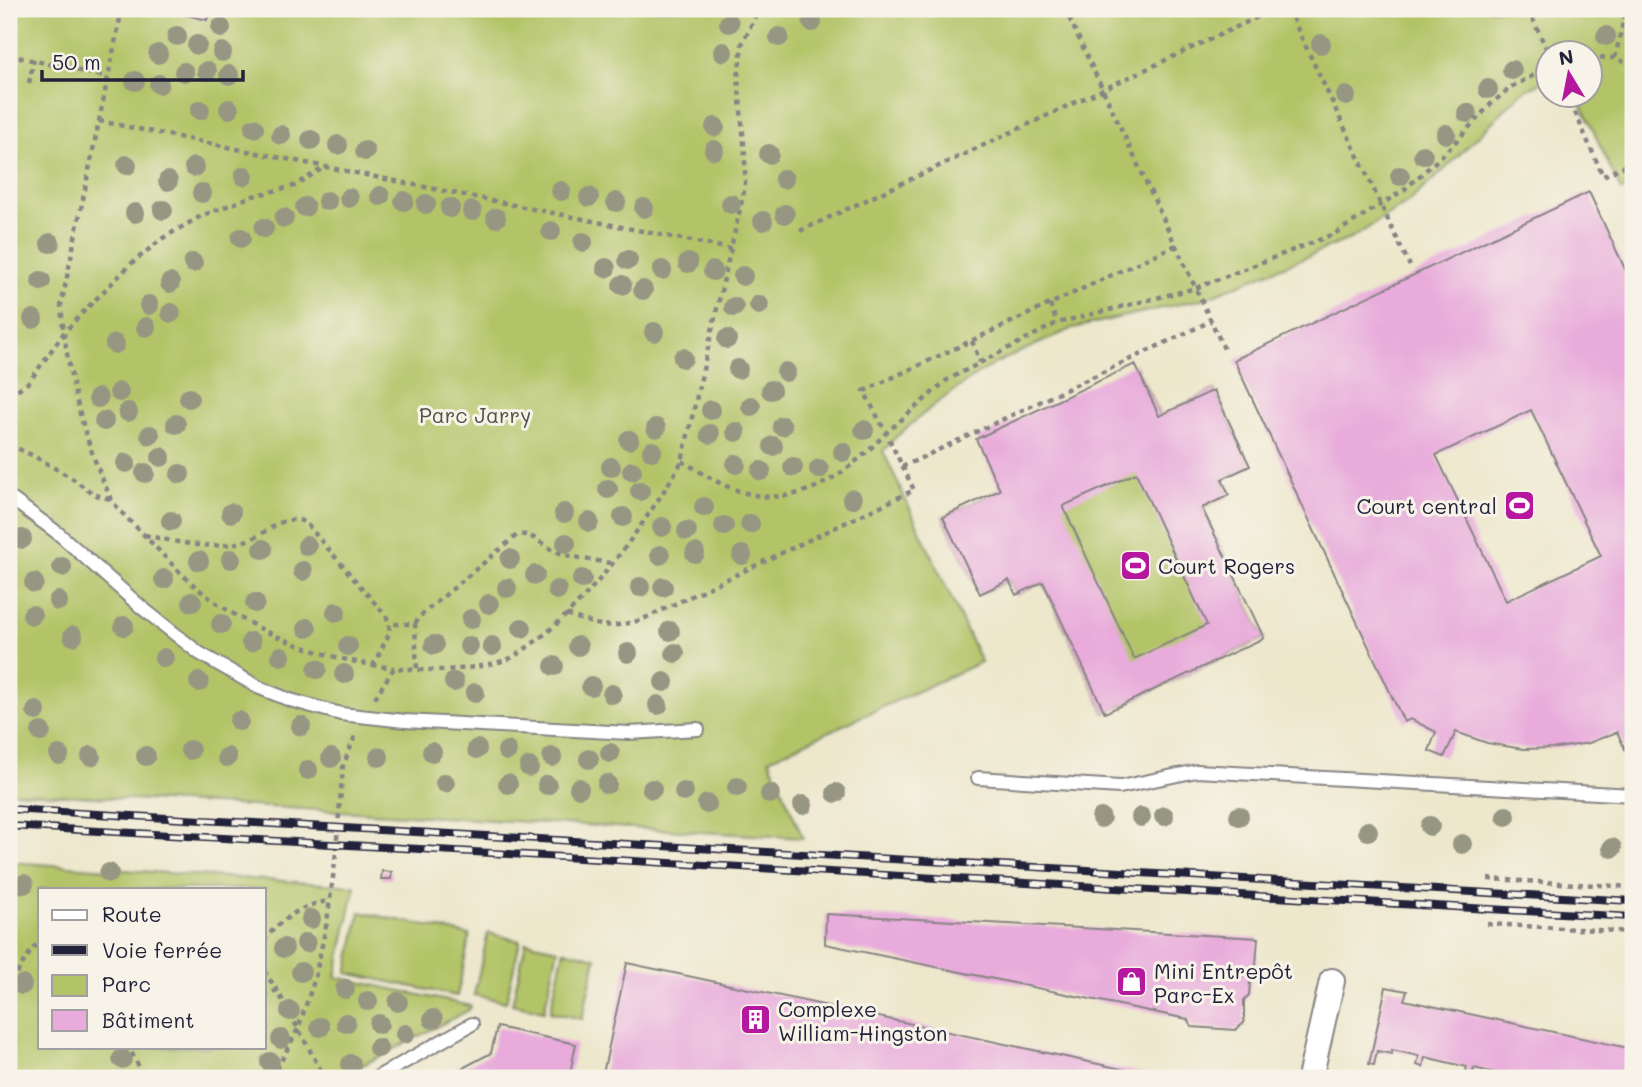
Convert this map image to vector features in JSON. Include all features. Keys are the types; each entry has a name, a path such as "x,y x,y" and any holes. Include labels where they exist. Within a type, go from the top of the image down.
{"street":[{"path":"1310,1078 1332,981"}],"lane":[{"path":"9,497 60,534 141,607 199,653 233,674 280,696 362,718 629,733 698,729"},
{"path":"978,778 1120,787 1197,771 1633,795"},
{"path":"376,1078 472,1024"}],"path":[{"path":"122,9 61,306 63,334 80,417 91,453 111,499 198,588 244,619 286,640 335,656 373,666 417,670 472,668 513,657 540,638 567,614 611,564 666,488 682,461 745,187 738,78 742,44 759,9"},
{"path":"1065,9 1226,353"},
{"path":"800,231 1275,9"},
{"path":"1288,9 1410,266"},
{"path":"1528,9 1541,38"},
{"path":"1615,58 1626,9"},
{"path":"9,55 107,77"},
{"path":"1604,58 1615,58 1633,66"},
{"path":"29,82 34,60"},
{"path":"682,461 726,486 778,498 819,487 865,455 947,380 1057,323 1196,288 1334,234 1404,190 1444,154 1491,104 1511,87 1534,75"},
{"path":"1573,108 1604,176 1633,162"},
{"path":"99,121 731,248"},
{"path":"9,395 29,382 63,334 132,263 163,238 201,216 253,196 294,186 325,167"},
{"path":"567,614 594,625 615,627 641,620 914,491 864,391 1176,245"},
{"path":"1050,304 1057,323"},
{"path":"902,467 1211,321"},
{"path":"972,341 980,362"},
{"path":"9,445 34,455 75,480 95,496 111,499"},
{"path":"144,535 183,543 236,543 253,538 287,520 296,518 305,522 390,624 388,636 373,666"},
{"path":"417,670 415,624 419,617 517,534 524,533 553,550 576,558 611,564"},
{"path":"390,624 415,624"},
{"path":"272,1078 298,1029 315,978 329,901 343,766 362,718 394,668"},
{"path":"1488,879 1633,887"},
{"path":"266,939 277,926 304,908 329,901"},
{"path":"1487,924 1633,932"},
{"path":"9,992 16,973 38,942"},
{"path":"266,974 278,990 325,1078"},
{"path":"266,996 278,990"},
{"path":"134,1048 130,1050 145,1078"}],"green space":[{"name":"Parc Jarry","path":"9,9 1633,9 1633,187 1621,191 1583,108 1604,108 1604,38 1534,38 1534,86 1521,93 1407,203 1352,238 1206,298 1073,328 976,375 896,437 883,451 981,662 769,759 803,838 9,792"},
{"path":"1135,365 1160,416 1214,390 1250,466 1222,479 1229,495 1202,508 1264,638 1105,713 1043,582 1016,595 1009,580 980,594 943,517 1000,490"},
{"path":"9,862 355,886 336,977 471,1006 469,1010 338,1078 9,1078"},
{"path":"360,912 470,935 457,996 347,973"},
{"path":"488,933 520,941 506,1002 474,995"},
{"path":"526,942 558,949 544,1011 512,1004"},
{"path":"564,950 596,958 582,1019 550,1012"}],"building":[{"path":"162,9 210,9 207,20"},
{"path":"1589,192 1633,286 1633,766 1617,732 1589,743 1523,749 1487,743 1456,732 1444,757 1429,751 1436,732 1411,719 1404,722 1234,360","holes":["1531,410 1601,556 1506,601 1436,455"]},
{"path":"1135,364 1159,416 1214,390 1250,466 1222,479 1229,495 1202,508 1264,638 1105,713 1043,582 1016,595 1009,580 980,594 943,517 1000,490 976,439","holes":["1136,473 1207,625 1134,659 1063,506"]},
{"path":"382,871 392,872 391,879 381,879"},
{"name":"Mini Entrepôt Parc-Ex","path":"826,914 1258,938 1256,965 1251,970 1249,995 1244,1000 1244,1023 1235,1030 1192,1027 1187,1019 825,944"},
{"name":"Complexe William-Hingston","path":"627,963 1159,1077 1159,1078 602,1078"},
{"path":"1386,987 1407,991 1404,1000 1633,1049 1633,1078 1515,1078 1474,1068 1472,1077 1465,1076 1467,1067 1425,1057 1423,1067 1417,1065 1419,1056 1392,1050 1392,1054 1377,1051 1374,1065 1369,1064"},
{"path":"497,1027 576,1044 569,1078 444,1078 491,1053"}],"railway":[{"path":"9,809 1633,901"},
{"path":"9,826 1633,917"}],"place":[{"name":"Court central","path":"1520,505"},
{"name":"Court Rogers","path":"1135,565"},
{"name":"Mini Entrepôt Parc-Ex","path":"1131,982"},
{"name":"Complexe William-Hingston","path":"755,1020"}]}
